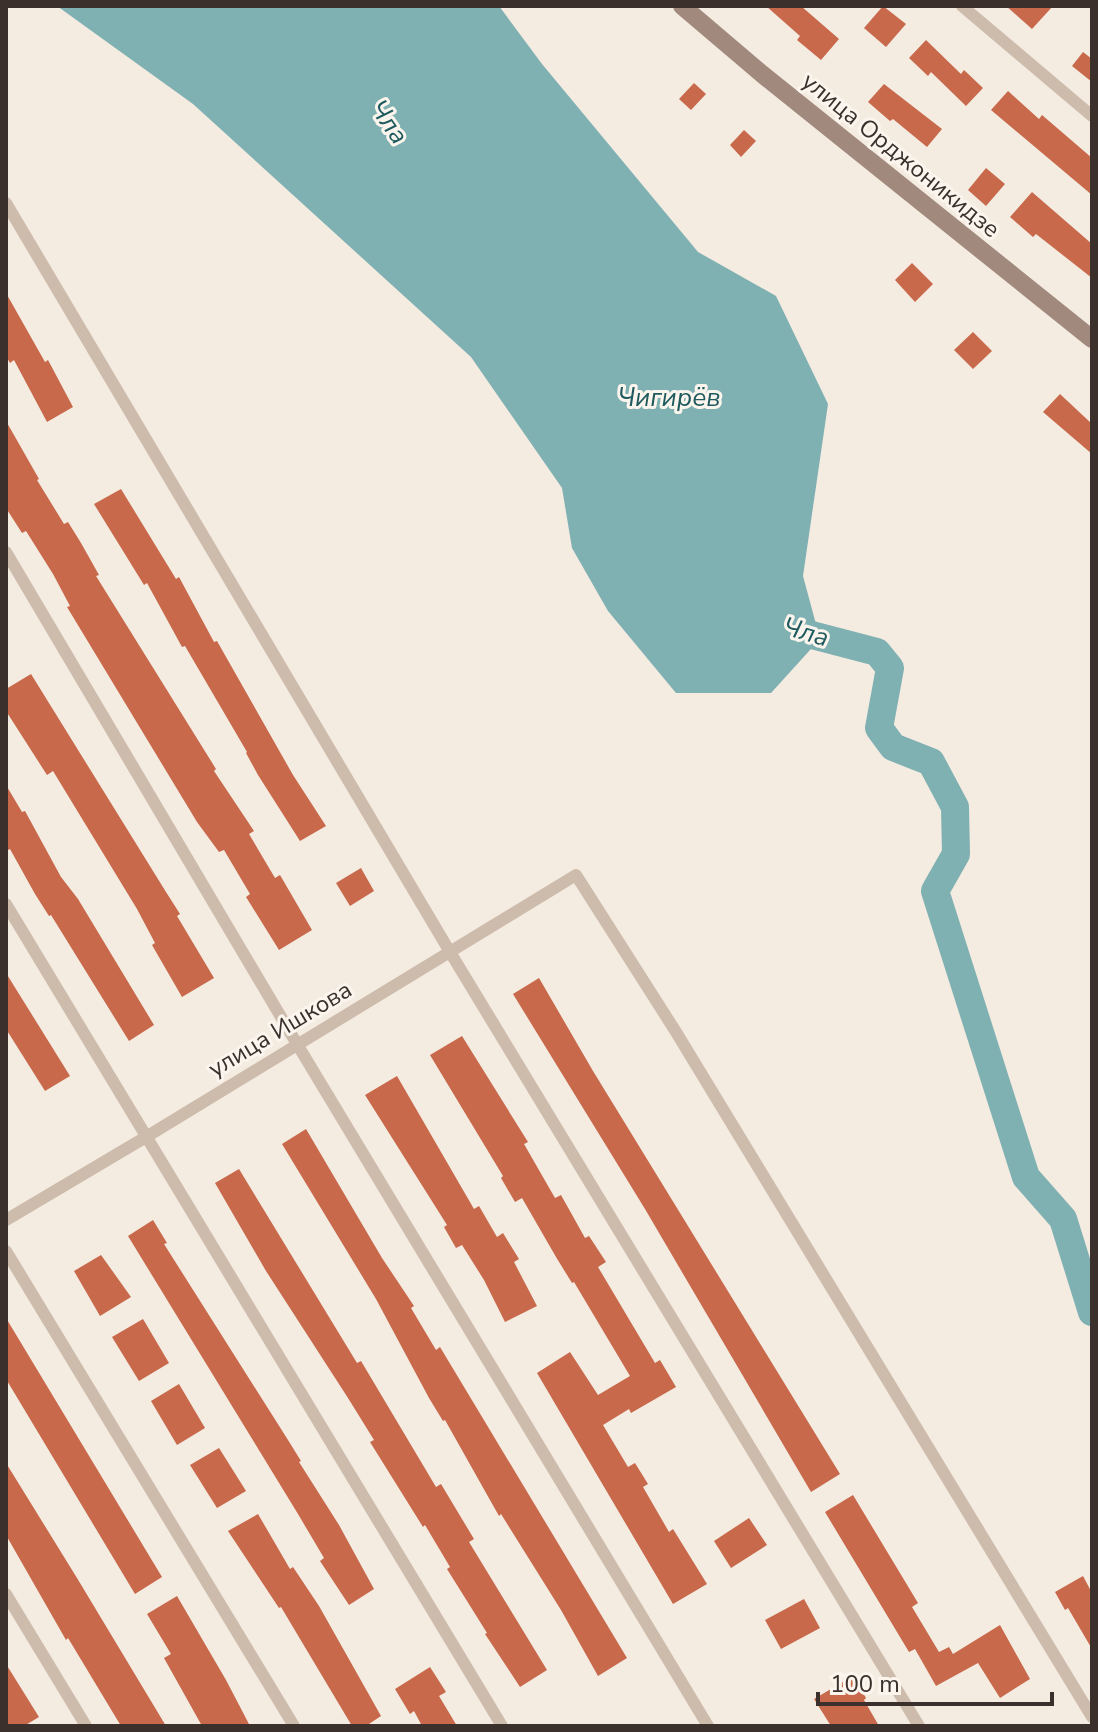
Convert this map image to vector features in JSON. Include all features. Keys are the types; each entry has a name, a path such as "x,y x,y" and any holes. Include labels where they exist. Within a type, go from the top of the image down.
{"street":[{"name":"улица Орджоникидзе","path":"682,6 1092,339"},
{"path":"962,6 1091,114"},
{"path":"6,203 450,952 919,1726"},
{"path":"6,552 297,1044 708,1726"},
{"name":"улица Ишкова","path":"6,1220 576,875 676,1032 1092,1717"},
{"path":"6,904 502,1726"},
{"path":"6,1251 294,1726"},
{"path":"6,1594 86,1726"}],"water":[{"name":"Чигирёв","path":"57,6 499,6 542,64 698,252 776,296 828,404 803,576 820,639 771,693 676,693 608,611 572,548 562,488 471,357 193,104"}],"building":[{"path":"766,6 801,6 839,39 821,60 797,40 800,36"},
{"path":"883,6 906,24 886,47 864,28"},
{"path":"1006,6 1053,6 1032,29"},
{"path":"926,40 961,74 964,70 983,88 966,106 931,72 928,76 909,58"},
{"path":"1083,52 1092,59 1092,82 1072,66"},
{"path":"694,83 706,94 691,110 679,99"},
{"path":"884,84 942,129 927,147 868,102"},
{"path":"1008,91 1039,119 1042,115 1092,158 1092,195 991,110"},
{"path":"744,130 756,141 741,157 730,145"},
{"path":"986,168 1005,184 986,206 968,190"},
{"path":"1032,192 1092,244 1092,278 1010,217"},
{"path":"912,263 933,284 915,302 895,280"},
{"path":"6,293 73,407 47,422 14,360 10,363 6,356"},
{"path":"973,332 992,351 973,369 954,350"},
{"path":"1060,394 1092,424 1092,454 1043,412"},
{"path":"6,421 37,480 64,524 68,522 81,543 99,575 96,576 216,769 214,771 254,831 249,834 275,878 280,875 312,930 279,950 246,897 250,894 224,850 219,852 197,822 67,607 70,606 53,574 26,531 22,533 6,508"},
{"path":"121,489 176,579 179,577 214,642 217,641 293,775 326,826 300,841 258,775 185,646 182,647 147,583 144,585 94,504"},
{"path":"31,674 180,914 177,916 214,978 182,997 152,945 155,943 137,909 53,771 47,775 6,711 6,689"},
{"path":"6,785 22,812 25,811 61,877 78,899 154,1025 129,1041 35,894 10,849 6,851"},
{"path":"361,868 374,891 350,906 336,883"},
{"path":"6,973 70,1076 45,1091 6,1029"},
{"path":"539,978 840,1474 811,1492 645,1209 513,994"},
{"path":"462,1036 528,1142 524,1144 555,1198 561,1195 585,1238 589,1236 606,1262 598,1267 655,1363 660,1360 676,1387 603,1425 628,1467 635,1463 648,1484 643,1487 669,1532 673,1529 707,1584 673,1604 537,1373 570,1352 598,1395 630,1376 522,1198 515,1202 501,1178 503,1176 430,1055"},
{"path":"397,1076 474,1209 479,1206 497,1237 503,1233 519,1259 514,1262 537,1306 505,1322 462,1245 456,1248 444,1227 447,1225 365,1095"},
{"path":"306,1129 414,1306 411,1308 436,1350 440,1347 627,1658 598,1676 561,1610 501,1514 499,1516 445,1420 429,1398 376,1299 282,1144"},
{"path":"239,1169 357,1363 361,1361 436,1487 441,1484 474,1539 469,1542 547,1670 520,1687 485,1634 425,1525 423,1527 370,1442 374,1440 266,1271 215,1183"},
{"path":"153,1220 167,1243 164,1244 301,1461 374,1589 349,1605 320,1561 324,1558 298,1514 128,1236"},
{"path":"101,1255 131,1297 100,1316 74,1271"},
{"path":"6,1318 162,1577 135,1594 6,1379"},
{"path":"143,1319 169,1363 139,1381 112,1337"},
{"path":"179,1384 205,1428 177,1445 151,1401"},
{"path":"219,1448 246,1491 217,1508 190,1465"},
{"path":"6,1463 166,1726 121,1726 68,1638 66,1640 6,1535"},
{"path":"853,1495 918,1603 912,1607 939,1652 949,1647 953,1654 1000,1625 1030,1679 1000,1698 978,1663 936,1686 915,1649 909,1652 825,1512"},
{"path":"258,1514 290,1569 293,1567 319,1606 381,1716 366,1726 352,1726 281,1607 228,1531"},
{"path":"749,1518 767,1545 731,1568 714,1541"},
{"path":"1083,1576 1092,1593 1092,1649 1055,1592"},
{"path":"177,1596 250,1726 202,1726 164,1658 171,1654 147,1614"},
{"path":"804,1599 820,1628 781,1649 765,1620"},
{"path":"6,1664 39,1717 24,1726 6,1726"},
{"path":"430,1667 446,1692 439,1696 457,1726 422,1726 414,1711 410,1714 395,1689"},
{"path":"853,1676 879,1726 831,1726 814,1699"}],"waterway":[{"name":"Чла","path":"785,628 877,652 890,668 879,728 893,747 931,762 955,807 956,854 935,891 1026,1177 1063,1219 1092,1312"}]}
